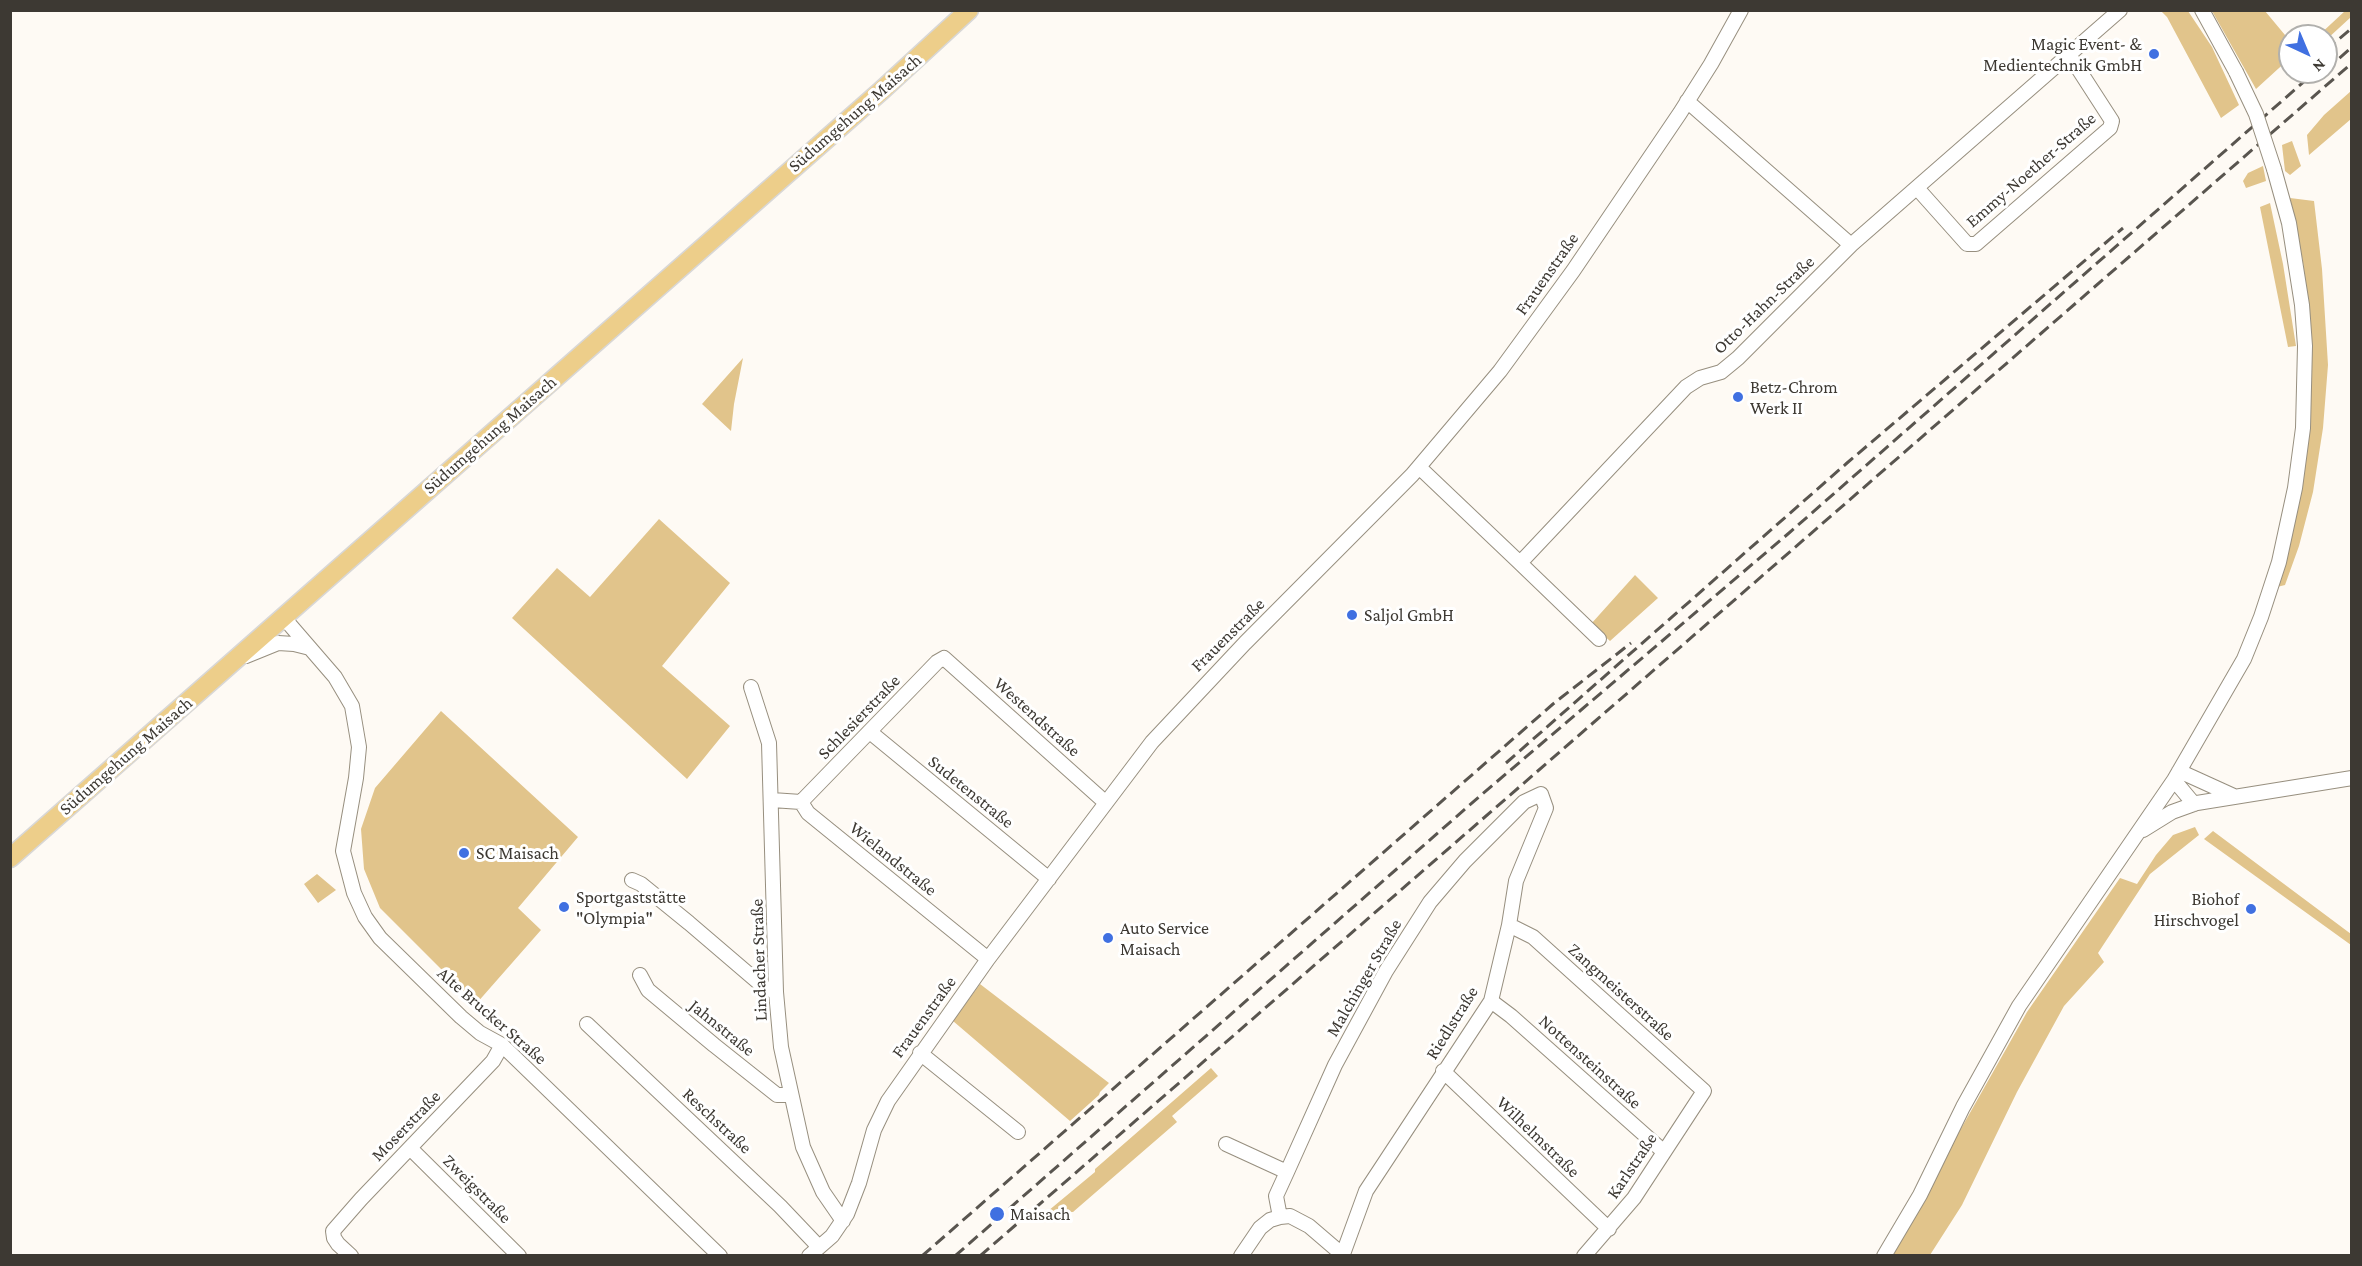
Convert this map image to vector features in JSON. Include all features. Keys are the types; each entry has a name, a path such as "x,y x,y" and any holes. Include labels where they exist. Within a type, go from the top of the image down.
{"main road":[{"name":"Südumgehung Maisach","path":"10,858 881,91 969,10"}],"street":[{"name":"Frauenstraße","path":"814,1251 832,1236 843,1221 859,1184 874,1130 888,1101 988,959 1138,759 1191,698 1419,467 1512,356 1573,271 1687,101 1741,10"},
{"path":"1687,101 1851,245 2120,10"},
{"path":"1884,1256 1920,1195 1963,1107 2019,1006 2177,775 2244,659 2279,562 2295,488 2303,428 2303,315 2289,223 2256,114 2202,10"},
{"name":"Emmy-Noether-Straße","path":"1917,188 1967,244 1976,244 2110,128 2112,121 2070,56"},
{"name":"Otto-Hahn-Straße","path":"1520,563 1686,387 1700,378 1721,372 1738,358 1851,245"},
{"path":"1419,467 1599,639"},
{"name":"Alte Brucker Straße","path":"284,618 335,677 352,706 358,736 358,756 343,851 346,871 361,908 380,938 480,1033 502,1045 720,1256"},
{"path":"229,665 278,643 310,648"},
{"name":"Westendstraße","path":"944,658 1106,803"},
{"name":"Schlesierstraße","path":"801,802 937,662 944,658"},
{"name":"Lindacher Straße","path":"751,687 769,742 776,992 781,1047 803,1147 823,1192 843,1221"},
{"name":"Sudetenstraße","path":"870,732 1049,879"},
{"path":"2177,775 2234,796"},
{"path":"2177,775 2194,804"},
{"path":"2137,835 2172,812 2194,804 2352,778"},
{"name":"Riedlstraße","path":"1343,1255 1366,1191 1491,1001 1509,925 1516,881 1546,808 1541,794"},
{"name":"Malchinger Straße","path":"1280,1217 1276,1196 1335,1065 1386,971 1430,902 1465,861 1524,802 1541,794"},
{"path":"772,800 801,802"},
{"name":"Wielandstraße","path":"801,802 808,813 988,959"},
{"path":"632,880 641,884 765,988 776,992"},
{"name":"Zangmeisterstraße","path":"1509,925 1533,937 1704,1091"},
{"name":"Jahnstraße","path":"640,975 648,990 730,1058 777,1095 790,1095"},
{"name":"Nottensteinstraße","path":"1491,1001 1511,1016 1664,1152"},
{"name":"Reschstraße","path":"587,1024 780,1206 814,1251"},
{"name":"Moserstraße","path":"351,1256 338,1244 333,1232 361,1199 493,1061 502,1045"},
{"path":"920,1053 1018,1132"},
{"name":"Wilhelmstraße","path":"1443,1071 1609,1229"},
{"name":"Karlstraße","path":"1584,1256 1634,1198 1704,1091"},
{"path":"1226,1144 1287,1172"},
{"name":"Zweigstraße","path":"410,1148 519,1256"},
{"path":"1241,1256 1260,1228 1270,1220 1290,1216 1300,1220 1343,1255"}],"shaded area":[{"path":"2161,11 2188,11 2212,47 2239,105 2221,118 2167,17"},
{"path":"2212,11 2265,11 2278,27 2278,69 2256,89"},
{"path":"2345,11 2351,11 2351,17 2338,29 2338,24 2331,24"},
{"path":"2351,91 2351,119 2309,155 2307,135 2324,115"},
{"path":"2292,141 2301,166 2290,175 2285,171 2282,145"},
{"path":"2263,166 2266,181 2246,188 2243,181 2248,173"},
{"path":"2290,198 2314,201 2322,269 2328,365 2323,428 2313,492 2299,546 2285,585 2277,587 2311,346 2303,262"},
{"path":"2270,203 2283,264 2296,346 2288,347 2260,207"},
{"path":"743,358 734,404 731,431 702,404"},
{"path":"659,519 730,583 662,666 730,726 687,779 512,618 557,568 590,597"},
{"path":"1635,575 1658,598 1610,641 1591,624"},
{"name":"SC Maisach","path":"441,711 578,837 518,908 541,930 476,1004 380,908 364,869 361,829 375,788"},
{"path":"2195,827 2199,835 2150,874 2098,953 2104,962 2064,1006 2017,1092 1962,1205 1930,1255 1889,1256 2027,1012 2120,878 2137,884 2156,855 2173,835"},
{"path":"2213,831 2351,934 2351,945 2204,839"},
{"path":"317,874 336,890 318,903 304,884"},
{"path":"980,984 1109,1083 1070,1121 953,1021"},
{"path":"1211,1068 1218,1076 1172,1116 1177,1122 1073,1212 1048,1211 1095,1172 1095,1169"}],"railway":[{"path":"2338,40 2352,28"},
{"path":"2338,59 2352,47"},
{"path":"980,1256 2352,63"},
{"path":"955,1256 1480,796 1789,533 2301,84"},
{"path":"1506,763 1847,463 2123,228"},
{"path":"922,1256 1553,704 1631,643"}],"place":[{"name":"Magic Event- & Medientechnik GmbH","path":"2154,54"},
{"name":"Betz-Chrom Werk II","path":"1738,397"},
{"name":"Saljol GmbH","path":"1352,615"},
{"name":"SC Maisach","path":"464,853"},
{"name":"Sportgaststätte \"Olympia\"","path":"564,907"},
{"name":"Biohof Hirschvogel","path":"2251,909"},
{"name":"Auto Service Maisach","path":"1108,938"},
{"name":"Maisach","path":"997,1214"}]}
